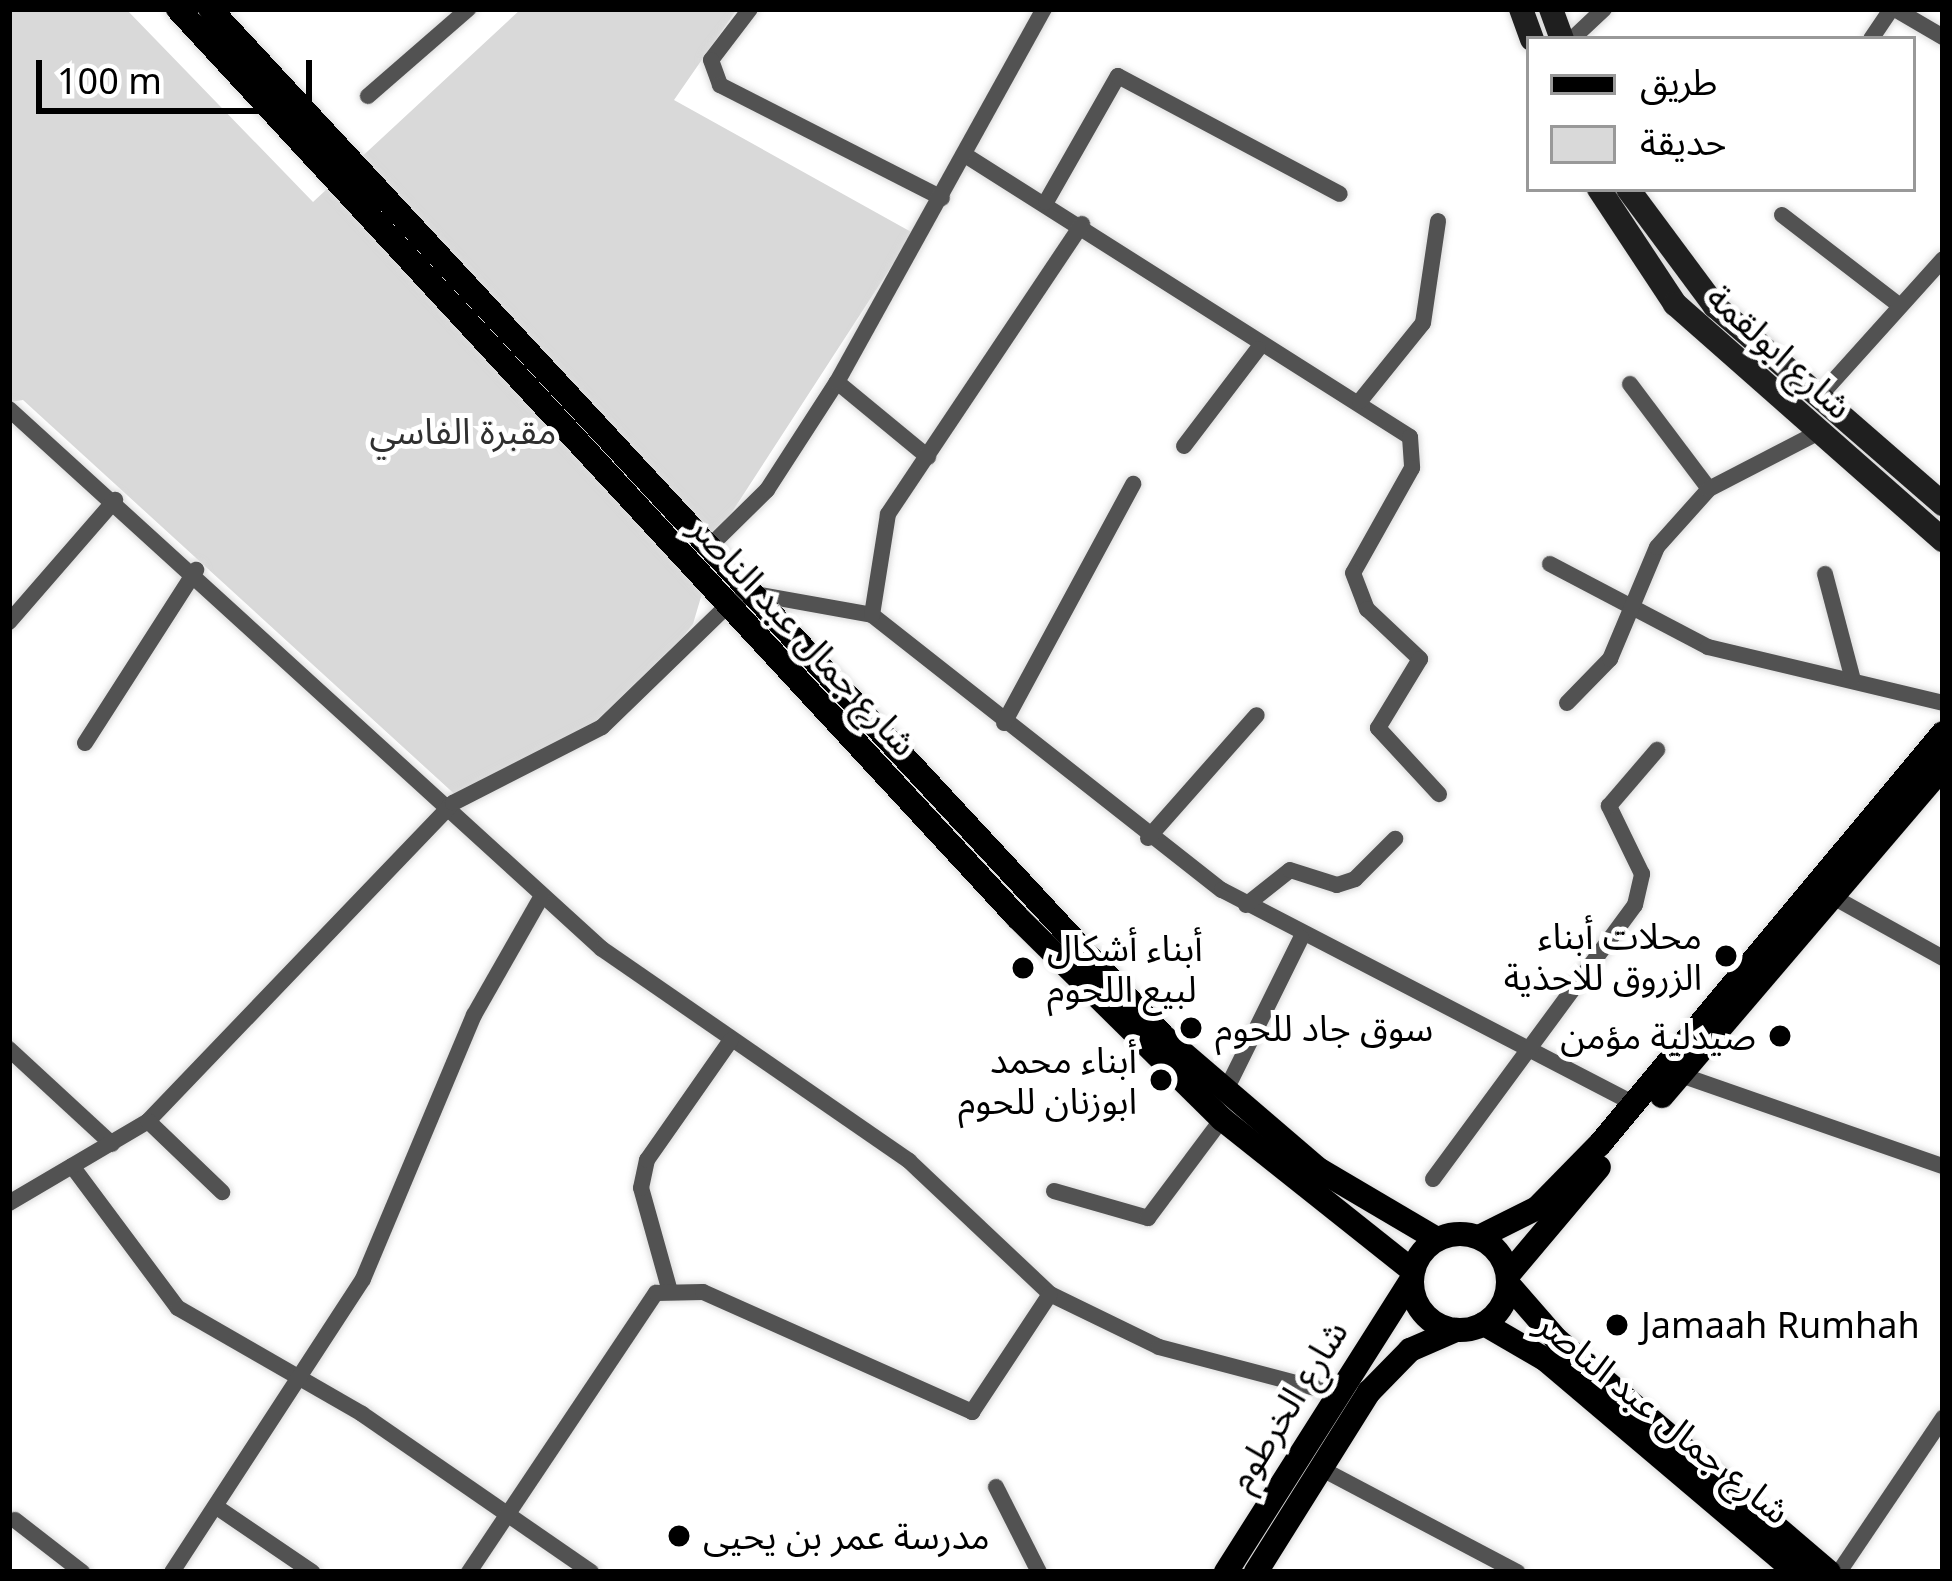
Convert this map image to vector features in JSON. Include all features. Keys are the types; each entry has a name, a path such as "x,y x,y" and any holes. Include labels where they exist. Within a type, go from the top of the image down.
{"main road":[{"name":"شارع جمال عبد الناصر","path":"178,9 728,606 1222,1119 1413,1275"},
{"name":"شارع جمال عبد الناصر","path":"210,9 750,593 1226,1092 1318,1168 1437,1239"},
{"path":"1943,734 1634,1104 1537,1208 1479,1237 1437,1239 1413,1275 1424,1313 1456,1330 1484,1324 1508,1279 1943,767"},
{"path":"1479,1237 1508,1279"},
{"name":"شارع الخرطوم","path":"1226,1572 1334,1393 1413,1275"},
{"name":"شارع جمال عبد الناصر","path":"1508,1279 1556,1339 1829,1572"},
{"name":"شارع جمال عبد الناصر","path":"1484,1324 1546,1360 1796,1572"},
{"name":"شارع الخرطوم","path":"1256,1572 1320,1468 1396,1362 1456,1330"}],"street":[{"path":"368,96 467,9"},
{"path":"750,9 711,60 720,86 942,198"},
{"path":"708,548 767,490 837,382 1044,9"},
{"path":"1575,36 1604,9"},
{"path":"1873,36 1893,9 1943,37"},
{"path":"1046,202 1118,76 1340,194"},
{"path":"965,155 1082,224 1258,349 1394,421 1414,451 1353,573 1367,609 1420,659 1378,728 1439,794"},
{"name":"شارع ابولقمة","path":"1601,192 1675,304 1815,434 1943,540"},
{"name":"شارع ابولقمة","path":"1630,192 1715,306 1943,504"},
{"path":"1782,215 1895,302"},
{"path":"1360,401 1424,323 1438,221"},
{"path":"872,614 888,514 1082,224"},
{"path":"1817,399 1895,302 1943,259"},
{"path":"1184,446 1258,349"},
{"path":"837,382 928,457"},
{"path":"1630,385 1709,489"},
{"path":"9,409 196,570 453,803 542,896 731,1040 909,1161 1050,1294 1160,1347 1334,1393"},
{"path":"1567,703 1610,659 1624,608 1657,547 1709,489 1815,434"},
{"path":"1004,723 1132,484"},
{"path":"9,622 115,500"},
{"path":"1550,564 1624,608 1737,656 1852,676 1943,704"},
{"path":"85,742 196,570"},
{"path":"1825,574 1852,676"},
{"path":"9,1203 148,1121 453,803 602,727 728,606 750,593 872,614 1148,838 1246,905 1301,938 1634,1104"},
{"path":"1148,838 1257,715"},
{"path":"1433,1179 1523,1046 1635,905 1642,874 1609,806 1657,750"},
{"path":"1246,905 1290,870 1337,885 1355,879 1395,838"},
{"path":"172,1572 301,1388 363,1280 475,1015 542,896"},
{"path":"1834,897 1943,958"},
{"path":"1226,1092 1301,938"},
{"path":"669,1288 641,1188 646,1160 731,1040"},
{"path":"9,1049 112,1144"},
{"path":"1681,1075 1943,1166"},
{"path":"1054,1191 1148,1218 1222,1119"},
{"path":"148,1121 222,1192"},
{"path":"72,1166 164,1296 301,1388 362,1414 591,1572"},
{"path":"469,1572 513,1515 636,1310 669,1288 703,1292 972,1412 1050,1294"},
{"path":"1839,1572 1943,1418"},
{"path":"1320,1468 1517,1572"},
{"path":"997,1487 1040,1572"},
{"path":"218,1508 312,1572"},
{"path":"15,1520 82,1572"}],"green space":[{"name":"مقبرة الفاسي","path":"9,9 126,9 313,202 521,9 737,9 674,100 913,233 721,529 693,624 607,733 461,800 23,400 9,402"}],"place":[{"name":"محلات أبناء الزروق للاحذية","path":"1726,956"},
{"name":"أبناء أشكال لبيع اللحوم","path":"1023,968"},
{"name":"سوق جاد للحوم","path":"1191,1028"},
{"name":"صيدلية مؤمن","path":"1780,1036"},
{"name":"أبناء محمد ابوزنان للحوم","path":"1161,1080"},
{"name":"Jamaah Rumhah","path":"1617,1325"},
{"name":"مدرسة عمر بن يحيى","path":"679,1536"}]}
